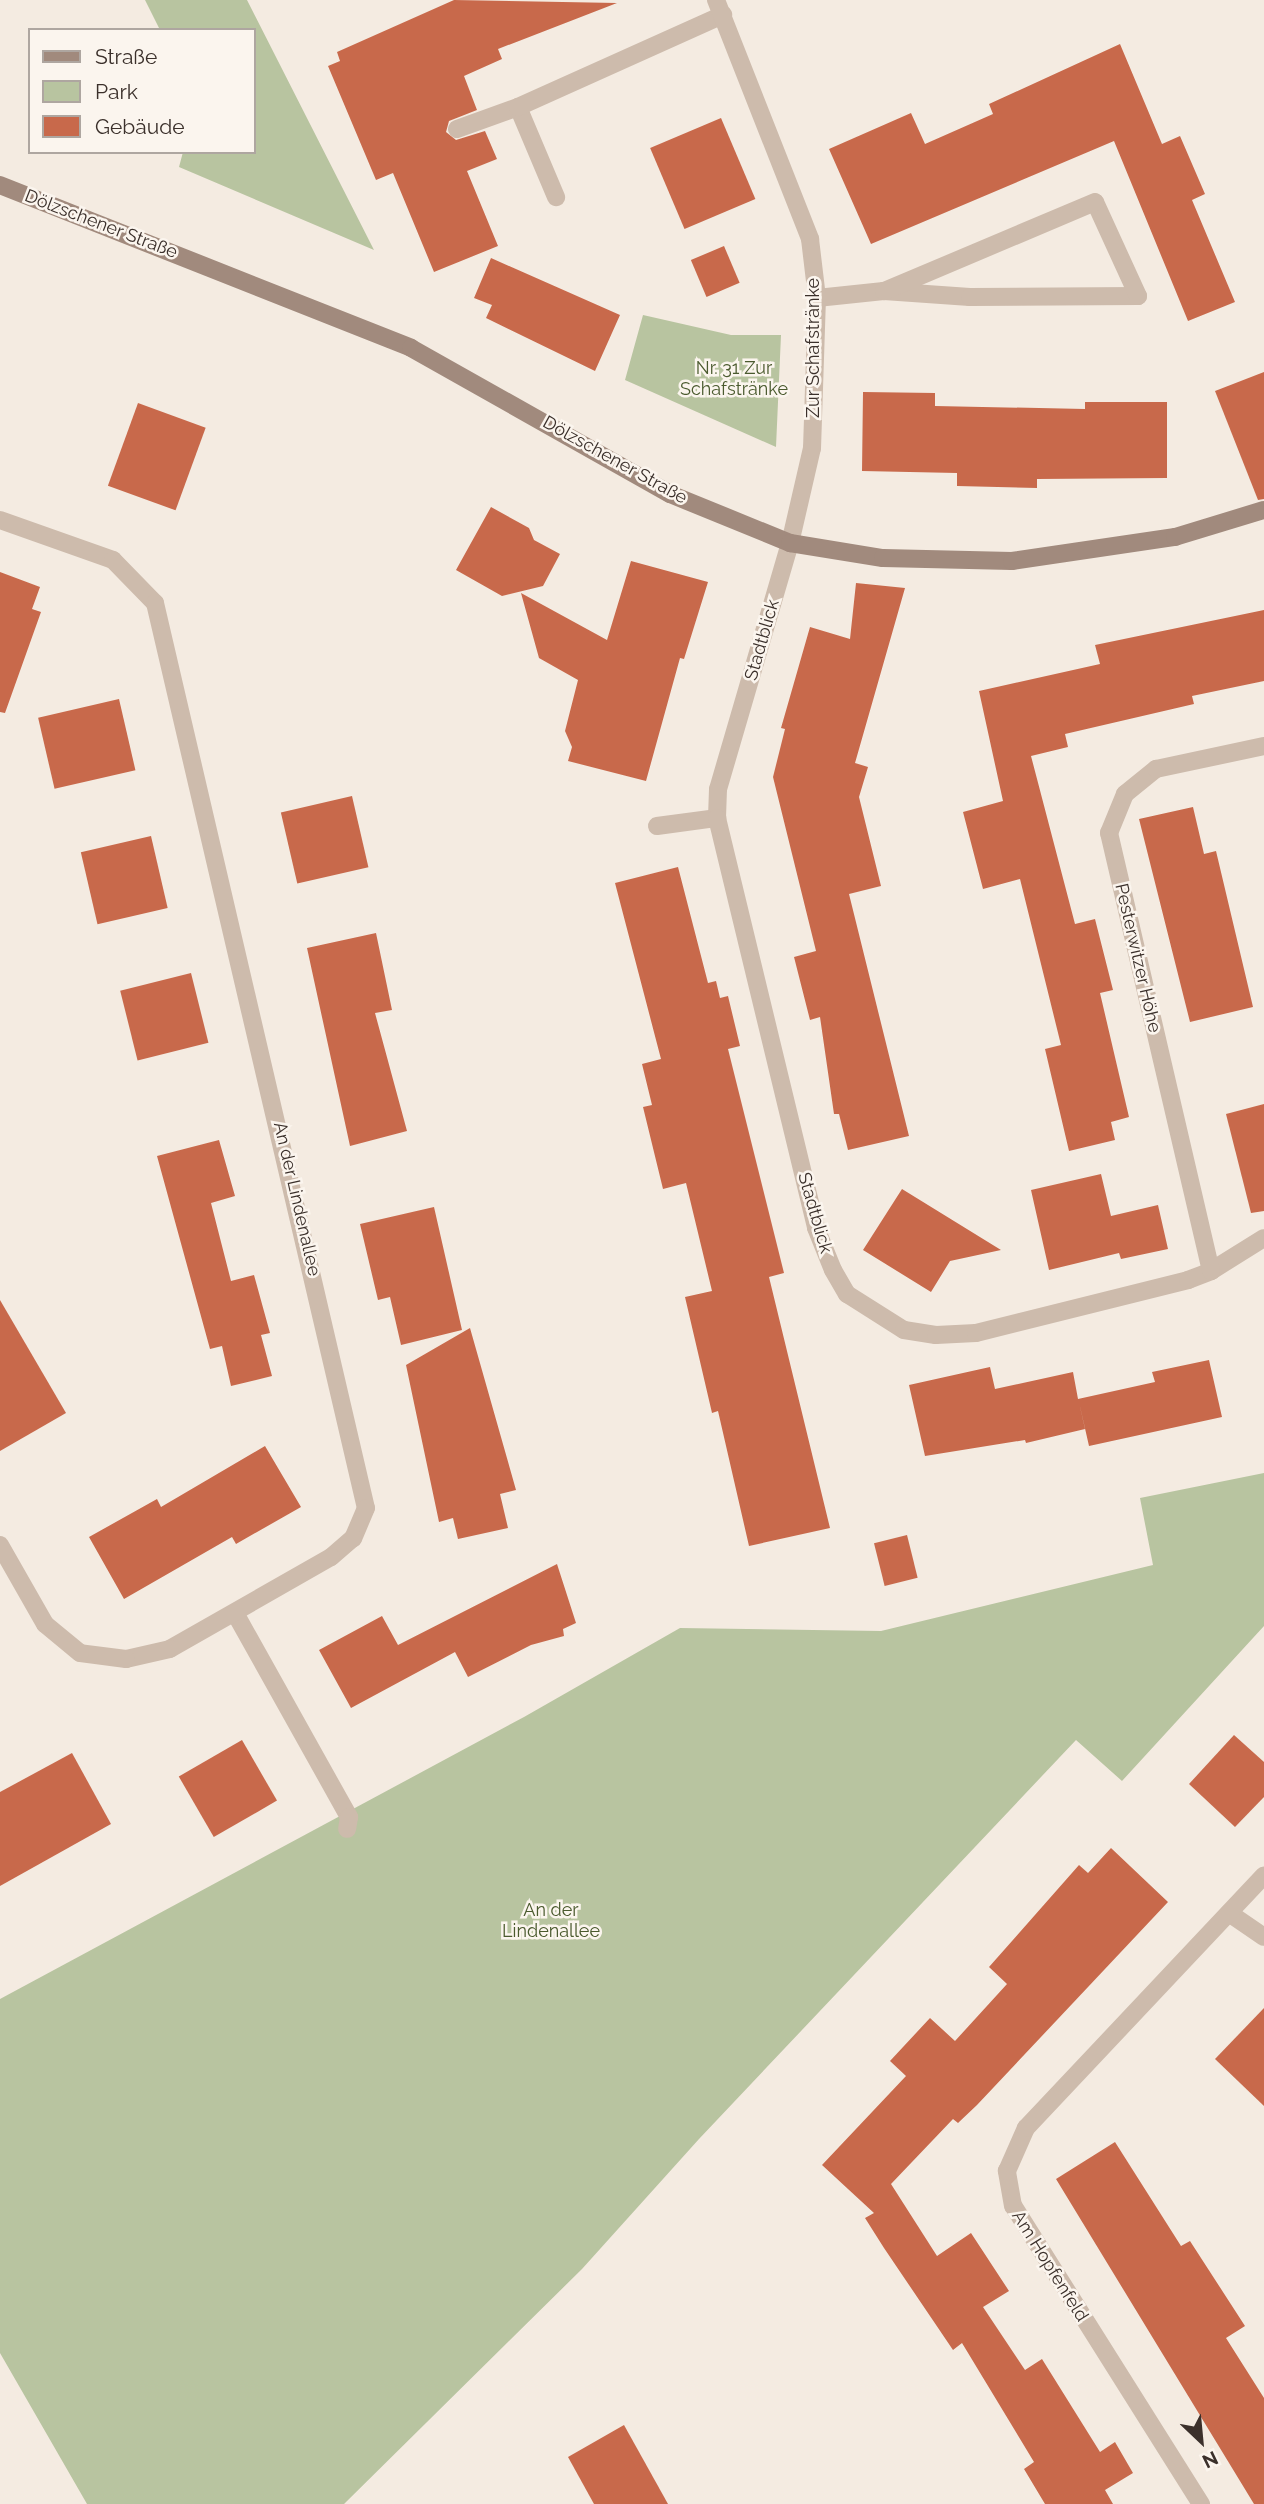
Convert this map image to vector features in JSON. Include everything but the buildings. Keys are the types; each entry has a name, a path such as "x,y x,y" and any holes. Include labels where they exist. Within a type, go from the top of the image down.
{"street":[{"path":"457,129 518,107 720,8"},
{"name":"Zur Schafstränke","path":"720,8 810,239 817,298 812,448 790,542"},
{"path":"518,107 556,197"},
{"name":"Dölzschener Straße","path":"0,185 392,339 670,494 790,542 883,558 1012,561 1175,537 1264,510"},
{"path":"817,298 884,291 970,297 1138,296 1095,202 884,291"},
{"name":"An der Lindenallee","path":"0,520 113,560 155,603 361,1474 366,1508 353,1538 331,1557 170,1649 126,1659 80,1653 44,1624 0,1545"},
{"name":"Stadtblick","path":"790,542 718,789 717,818 816,1228 847,1294 887,1322 936,1335 988,1330 1211,1272 1264,1238"},
{"name":"Pesterwitzer Höhe","path":"1211,1272 1109,833 1125,794 1156,769 1264,746"},
{"path":"657,826 717,818"},
{"path":"235,1613 349,1817 347,1829"},
{"name":"Am Hopfenfeld","path":"1201,2504 1013,2206 1007,2171 1026,2128 1264,1875"},
{"path":"1229,1913 1264,1937"}],"green space":[{"path":"145,0 247,0 374,250 179,167 182,154 256,154 256,28 159,28"},
{"name":"Nr. 31 Zur Schafstränke","path":"643,315 731,335 781,335 776,447 625,380"},
{"path":"1264,1473 1264,1626 1122,1781 1076,1740 699,2139 582,2269 344,2504 87,2504 0,2353 0,1999 524,1717 680,1628 881,1631 1153,1565 1140,1498"}]}
